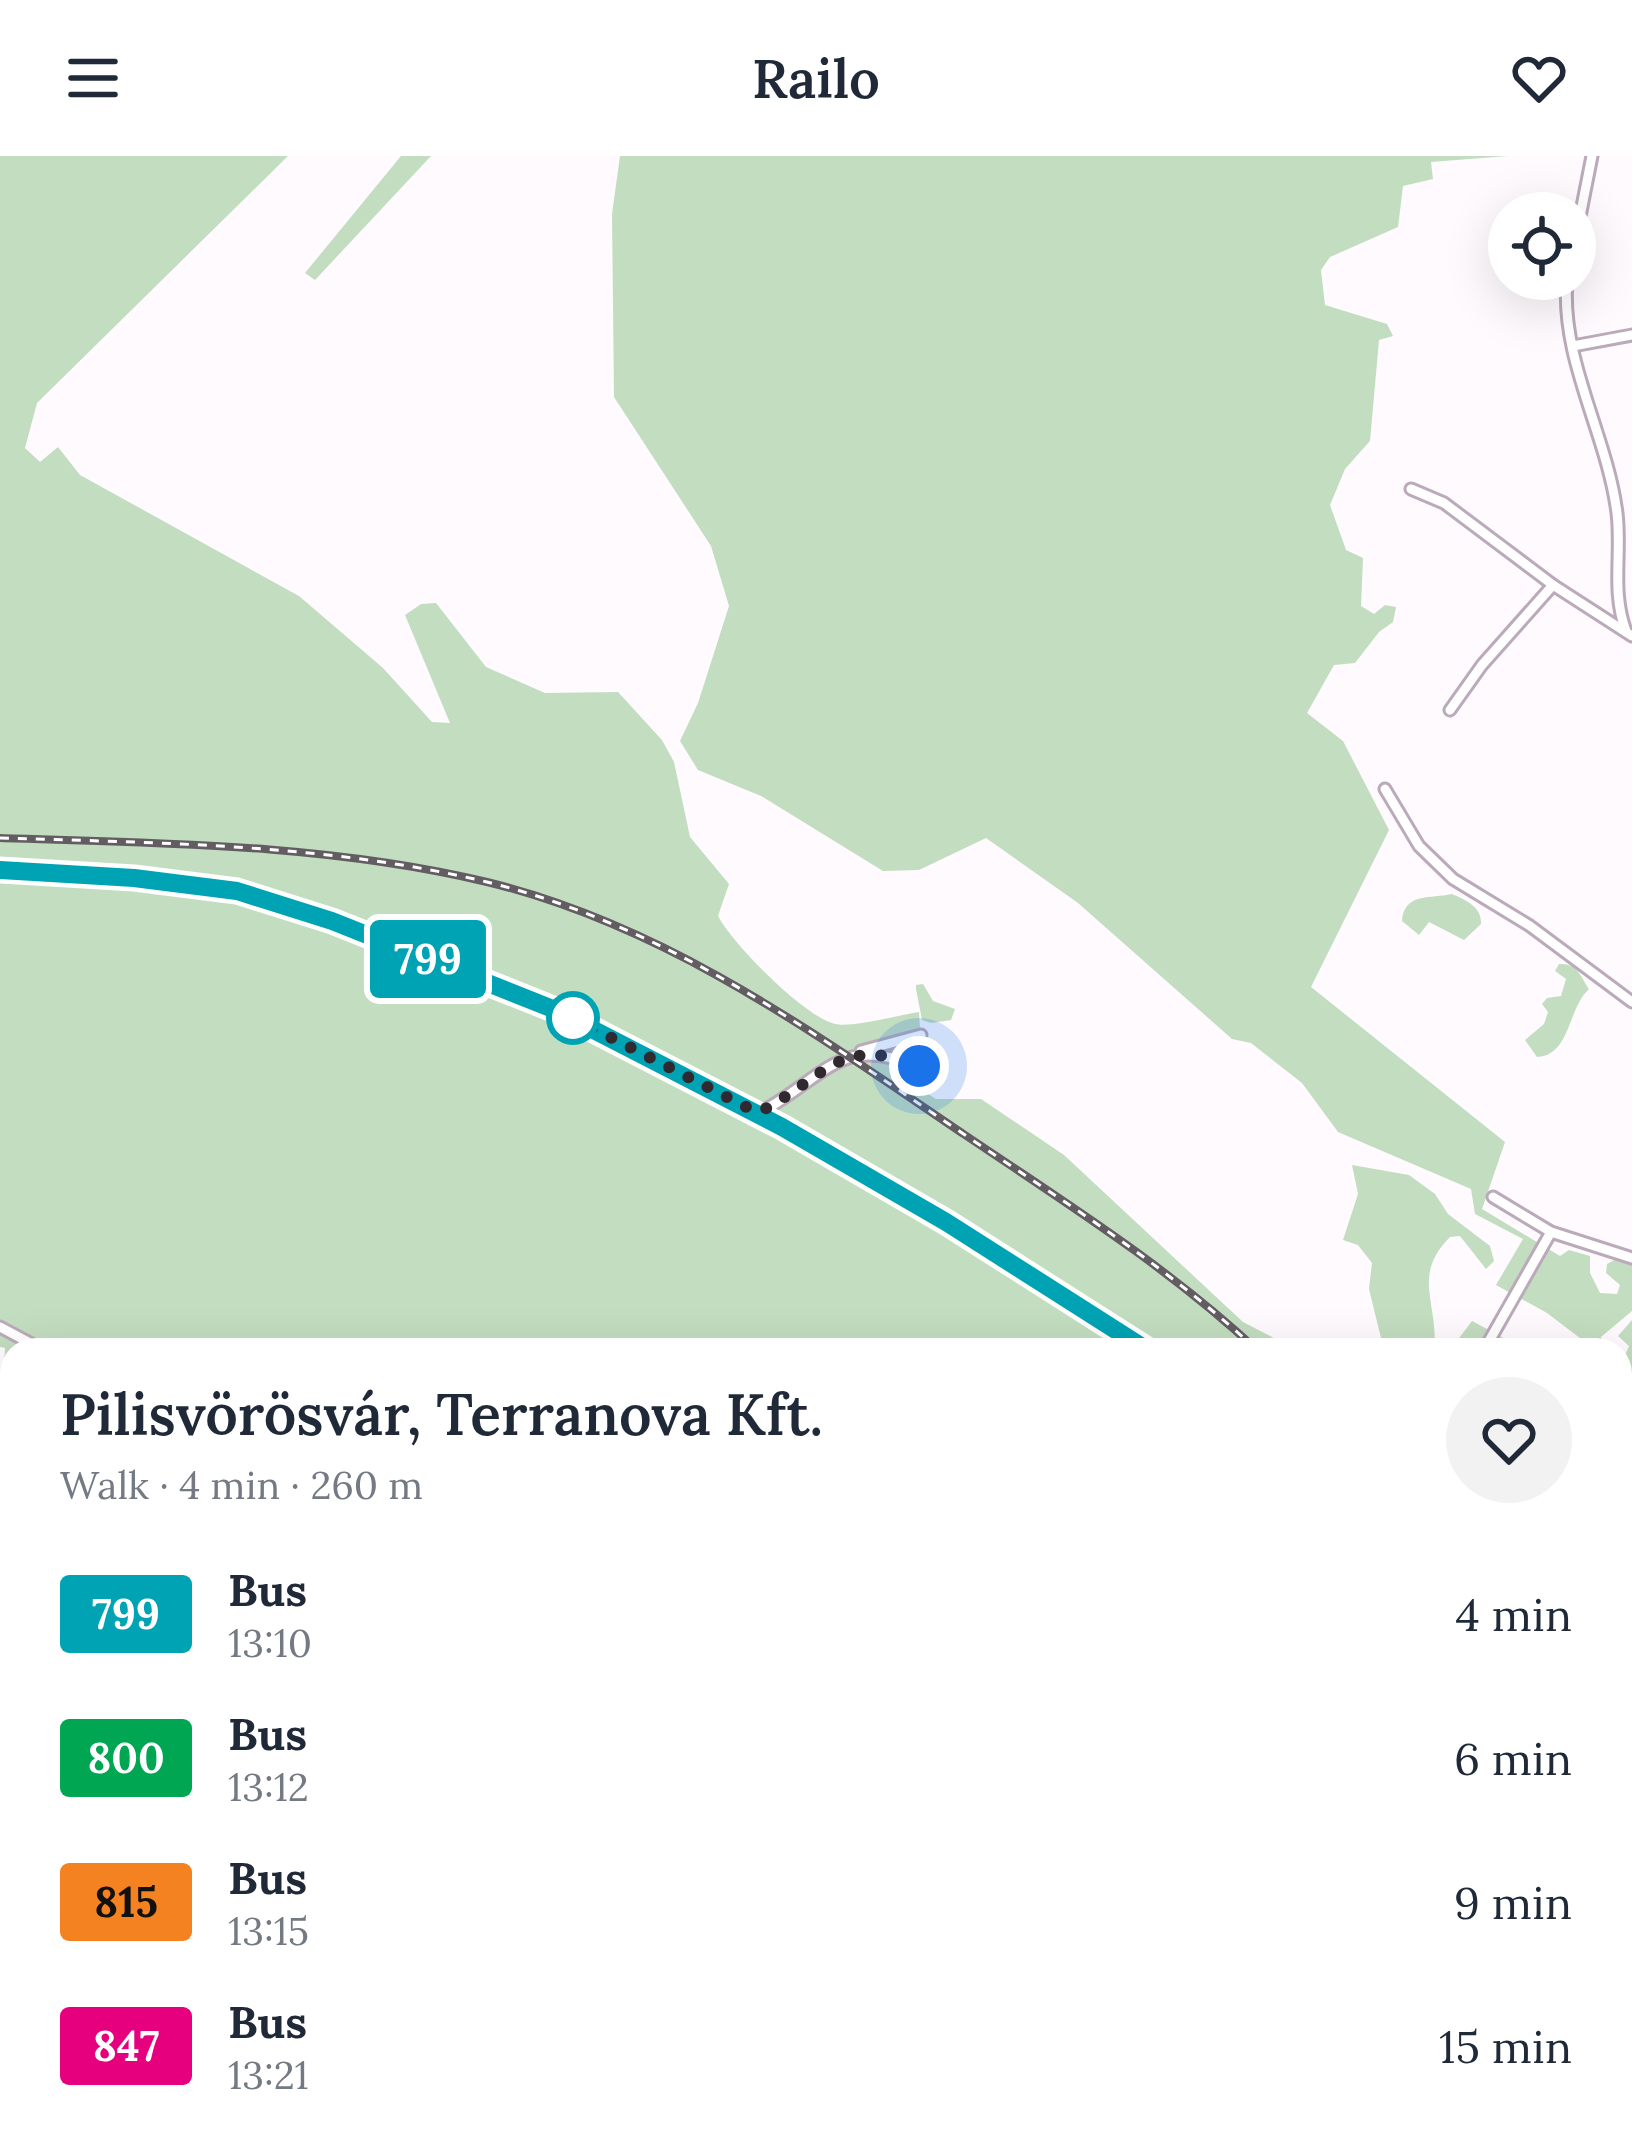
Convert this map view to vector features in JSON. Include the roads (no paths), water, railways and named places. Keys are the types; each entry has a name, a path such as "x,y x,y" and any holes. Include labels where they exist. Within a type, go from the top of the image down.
{"main road":[{"path":"0,870 237,891 284,904 553,1009 782,1127 946,1222 1127,1338"},
{"path":"1118,1338 1120,1334"}],"street":[{"path":"1585,192 1592,156"},
{"path":"1570,300 1573,346 1612,485 1618,529 1617,602 1629,634"},
{"path":"1573,346 1632,335"},
{"path":"1411,489 1444,503 1552,585 1629,634"},
{"path":"1450,710 1482,665 1552,585"},
{"path":"1385,789 1433,861 1470,892 1531,926 1632,1002"},
{"path":"754,1111 783,1099 856,1052 921,1035"},
{"path":"856,1052 890,1054 919,1066"},
{"path":"782,1127 778,1114 783,1099"},
{"path":"1492,1197 1551,1232 1632,1258"},
{"path":"1491,1338 1551,1232"}],"railway":[{"path":"0,838 245,848 367,860 487,882 616,926 737,987 852,1059 1116,1237 1243,1338"}]}
